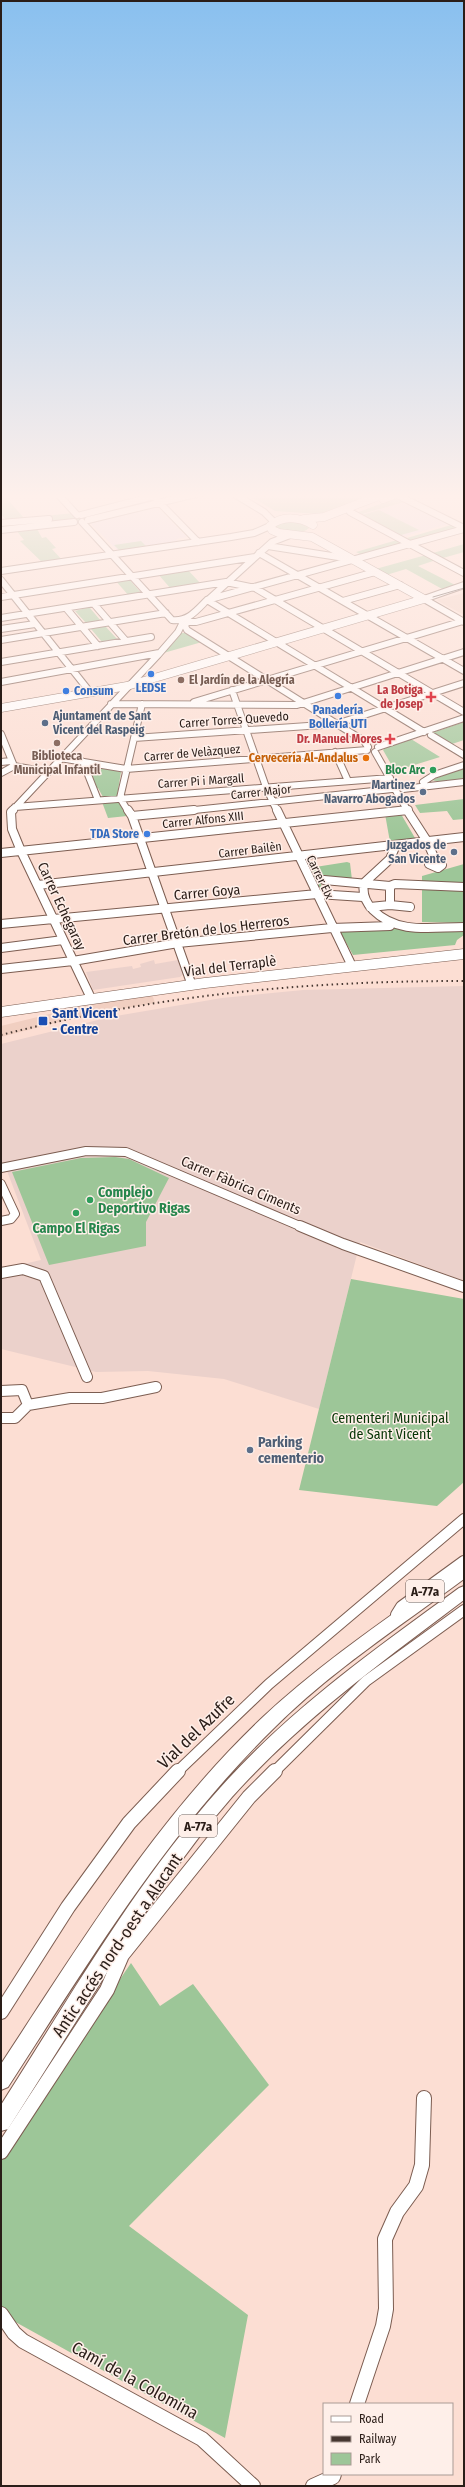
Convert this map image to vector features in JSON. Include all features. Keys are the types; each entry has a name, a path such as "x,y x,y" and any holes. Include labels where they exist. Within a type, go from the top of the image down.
{"highway":[{"name":"Antic accés nord-oest a Alacant","path":"1,2081 127,1891 187,1810 241,1751 300,1694 334,1665 464,1571"},
{"name":"Antic accés nord-oest a Alacant","path":"1,2122 151,1890 220,1799 246,1771 320,1701 388,1646 464,1592"}],"main road":[{"path":"1,708 127,686 322,628 369,617 396,608"},
{"name":"Vial del Terraplè","path":"1,1007 190,980 464,948"},
{"name":"Vial del Terraplè","path":"1,1012 205,983 464,954"},
{"name":"A-77a","path":"391,1623 402,1608 464,1562"}],"street":[{"path":"22,608 90,692"},
{"path":"1,618 66,608"},
{"path":"66,608 98,646"},
{"path":"97,608 126,641"},
{"path":"161,608 172,620 185,622 245,608"},
{"path":"13,809 159,653 199,608"},
{"path":"219,608 464,755"},
{"path":"288,608 464,712"},
{"path":"354,608 464,671"},
{"path":"440,608 463,621"},
{"path":"1,640 166,613"},
{"path":"186,704 405,637 463,621"},
{"path":"185,622 184,627 187,630 364,741 367,749 376,750 427,733 464,718"},
{"path":"1,629 35,624"},
{"path":"1,662 151,637"},
{"path":"111,704 237,705 303,703 464,652"},
{"path":"1,682 159,653"},
{"name":"Carrer Torres Quevedo","path":"134,738 336,724 464,683"},
{"name":"Carrer Elx","path":"232,690 266,787 332,928 350,962"},
{"path":"142,704 120,798 132,816 190,980"},
{"path":"1,734 3,745 13,764"},
{"name":"Carrer de Velàzquez","path":"83,762 118,769 126,769 367,749"},
{"path":"376,750 390,778 427,841 436,862"},
{"path":"335,752 348,781"},
{"path":"60,758 83,762 98,800"},
{"path":"1,762 47,772"},
{"path":"1,773 13,764"},
{"path":"423,782 464,764"},
{"name":"Carrer Pi i Margall","path":"1,812 13,809 120,798 390,778"},
{"name":"Carrer Major","path":"397,788 423,782 449,784"},
{"name":"Carrer Major","path":"132,816 464,782"},
{"name":"Carrer Echegaray","path":"13,809 12,829 20,851 38,885 89,994"},
{"name":"Carrer Alfons XIII","path":"1,853 408,810"},
{"name":"Carrer Bailèn","path":"38,885 464,836"},
{"path":"390,926 380,919 363,897 364,883 390,859 396,845"},
{"path":"324,880 390,886 395,884 464,887"},
{"path":"390,886 390,905"},
{"name":"Carrer Goya","path":"1,924 317,894 363,897"},
{"path":"370,907 390,905 410,908"},
{"name":"Carrer Bretón de los Herreros","path":"1,969 73,962 178,943 332,928 390,926 416,928 464,927"},
{"path":"1,948 63,940"},
{"name":"Carrer Fàbrica Ciments","path":"1,1168 86,1151 126,1152 343,1244 464,1287"},
{"path":"1,1184 15,1214 13,1218 1,1222"},
{"path":"1,1273 24,1268 34,1269 44,1276 87,1377"},
{"path":"1,1418 15,1418 28,1405 70,1398 102,1398 156,1387"},
{"path":"1,1391 22,1390 28,1405"},
{"name":"Vial del Azufre","path":"1,2012 68,1907 129,1823 197,1751 269,1684 464,1519"},
{"path":"1,2152 107,1990 122,1955 158,1908 249,1797 366,1681 464,1610"},
{"path":"358,2403 383,2326 386,2309 385,2239 388,2229 402,2204 415,2188 420,2177 423,2156 424,2098"},
{"name":"Camí de la Colomina","path":"1,2314 14,2333 24,2341 202,2438 251,2485"},
{"path":"313,2486 334,2475"}],"shaded area":[{"path":"451,608 464,608 464,615"},
{"path":"154,960 155,964 178,960 184,974 180,977 93,990 86,972 132,966 133,969 141,967 140,964"},
{"path":"464,986 464,1281 360,1242 319,1409 224,1379 148,1371 96,1372 1,1349 1,1269 41,1260 7,1171 1,1172 1,1044 110,1017 222,998 303,990"},
{"path":"152,994 155,1003 90,1014 1,1037 1,1026 74,1008"}],"green space":[{"path":"90,608 101,621 86,623 75,611"},
{"path":"102,626 106,627 118,640 102,642 91,629"},
{"path":"181,633 187,633 202,642 160,654"},
{"path":"464,722 464,740 452,744 432,733"},
{"path":"411,739 440,757 395,771 383,750 386,747"},
{"path":"93,766 121,772 117,796 103,797 98,788 94,788 86,767"},
{"path":"464,767 464,779 439,782 432,780"},
{"path":"464,799 464,819 453,820 447,811 420,813 415,805"},
{"path":"117,800 127,816 108,818 102,802"},
{"path":"385,814 401,814 415,838 390,842"},
{"path":"347,862 350,863 352,880 323,878 320,891 309,868"},
{"path":"464,864 464,923 422,922 422,876"},
{"path":"390,927 415,930 464,930 464,935 457,940 455,945 353,955 339,930"},
{"name":"Complejo Deportivo Rigas","path":"115,1157 129,1159 169,1178 146,1222 146,1246 49,1265 12,1172 81,1158"},
{"name":"Cementeri Municipal de Sant Vicent","path":"351,1279 464,1299 464,1482 437,1506 299,1490"},
{"path":"131,1963 160,2006 193,1984 269,2085 129,2226 248,2315 225,2438 1,2314 1,2154"}],"railway":[{"path":"1,1035 59,1021 117,1010 174,1000 231,993 345,984 464,981"}],"place":[{"name":"LEDSE","path":"151,674"},
{"name":"El Jardín de la Alegría","path":"181,680"},
{"name":"Consum","path":"66,691"},
{"name":"Panadería Bollería UTI","path":"338,696"},
{"name":"La Botiga de Josep","path":"431,697"},
{"name":"Ajuntament de Sant Vicent del Raspeig","path":"45,723"},
{"name":"Dr. Manuel Mores","path":"390,739"},
{"name":"Biblioteca Municipal Infantil","path":"57,743"},
{"name":"Cervecería Al-Andalus","path":"366,758"},
{"name":"Bloc Arc","path":"433,770"},
{"name":"Martinez Navarro Abogados","path":"423,792"},
{"name":"TDA Store","path":"147,834"},
{"name":"Juzgados de San Vicente","path":"454,852"},
{"name":"Sant Vicent - Centre","path":"43,1021"},
{"name":"Complejo Deportivo Rigas","path":"90,1200"},
{"name":"Campo El Rigas","path":"76,1213"},
{"name":"Parking cementerio","path":"250,1450"}]}
